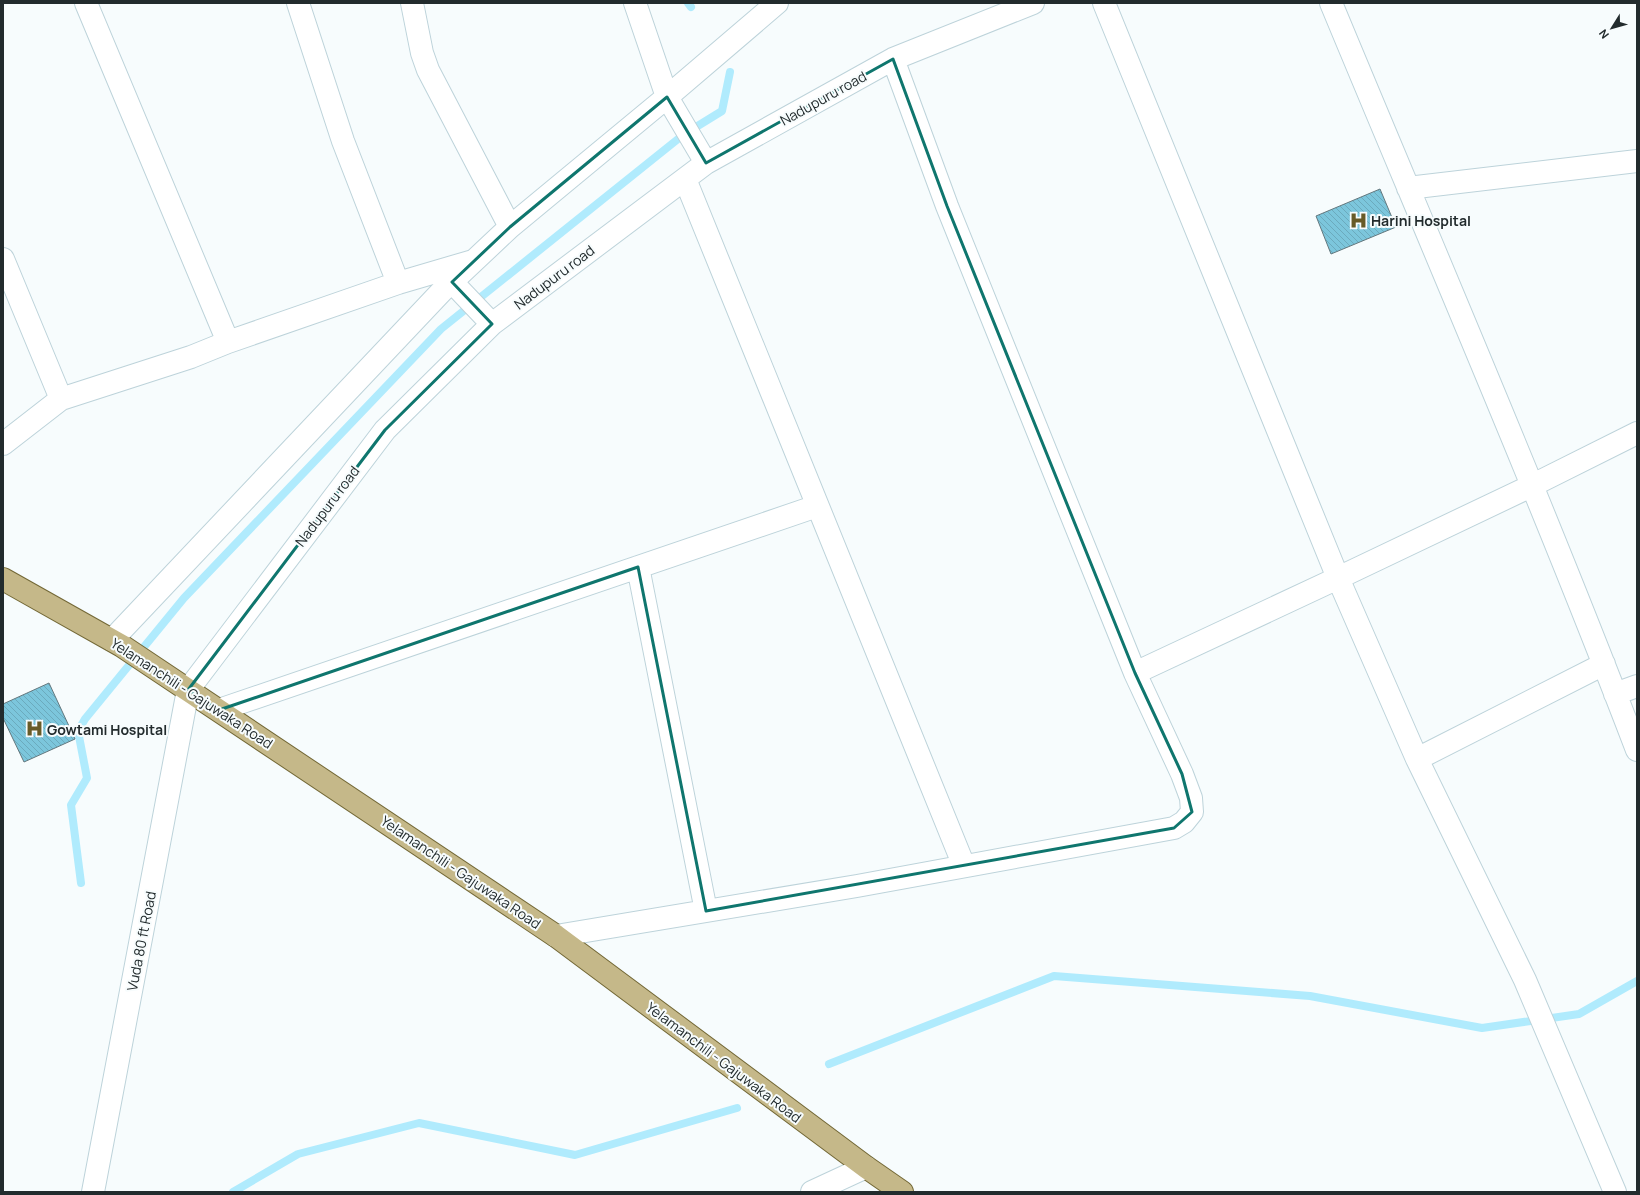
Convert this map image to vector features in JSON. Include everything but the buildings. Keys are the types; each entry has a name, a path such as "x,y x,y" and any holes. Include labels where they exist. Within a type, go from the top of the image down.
{"main road":[{"name":"Yelamanchili - Gajuwaka Road","path":"3,579 117,643 556,936 866,1167 902,1192"}],"street":[{"path":"86,3 228,342"},
{"path":"298,3 343,141 398,283"},
{"path":"412,3 422,53 428,70 510,227"},
{"path":"635,3 667,97 706,163"},
{"path":"117,643 436,296 510,227 667,97 777,3"},
{"name":"Nadupuru road","path":"182,686 385,430 492,324 706,163 893,59 1033,3"},
{"path":"1104,3 1338,578 1417,759 1525,980 1615,1192"},
{"path":"1331,3 1604,664 1637,750"},
{"path":"556,936 857,886 1174,828 1184,822 1192,812 1191,798 1182,774 1135,673 947,206 893,59"},
{"path":"1408,188 1637,161"},
{"path":"685,179 964,866"},
{"path":"3,259 61,399"},
{"path":"3,444 61,399 191,357 228,342 398,283 474,261"},
{"path":"452,282 492,324"},
{"path":"1135,673 1531,486 1637,433"},
{"path":"219,710 817,506"},
{"path":"638,567 706,911"},
{"path":"1417,759 1604,664"},
{"name":"Vuda 80 ft Road","path":"93,1192 182,686"},
{"path":"1615,694 1637,686"},
{"path":"812,1192 866,1167"}],"highlighted area":[{"path":"893,59 947,206 1135,673 1182,774 1192,812 1174,828 706,911 638,567 219,710 188,690 385,430 492,324 452,282 510,227 667,97 706,163"}],"waterway":[{"path":"688,3 691,7"},
{"path":"81,883 71,805 87,778 78,731 85,719 184,598 441,329 683,135 722,111 730,72"},
{"path":"829,1064 1054,976 1310,996 1482,1028 1579,1014 1637,981"},
{"path":"233,1192 298,1154 419,1123 575,1155 737,1108"}],"place":[{"name":"Harini Hospital","path":"1358,220"},
{"name":"Gowtami Hospital","path":"34,729"}]}
